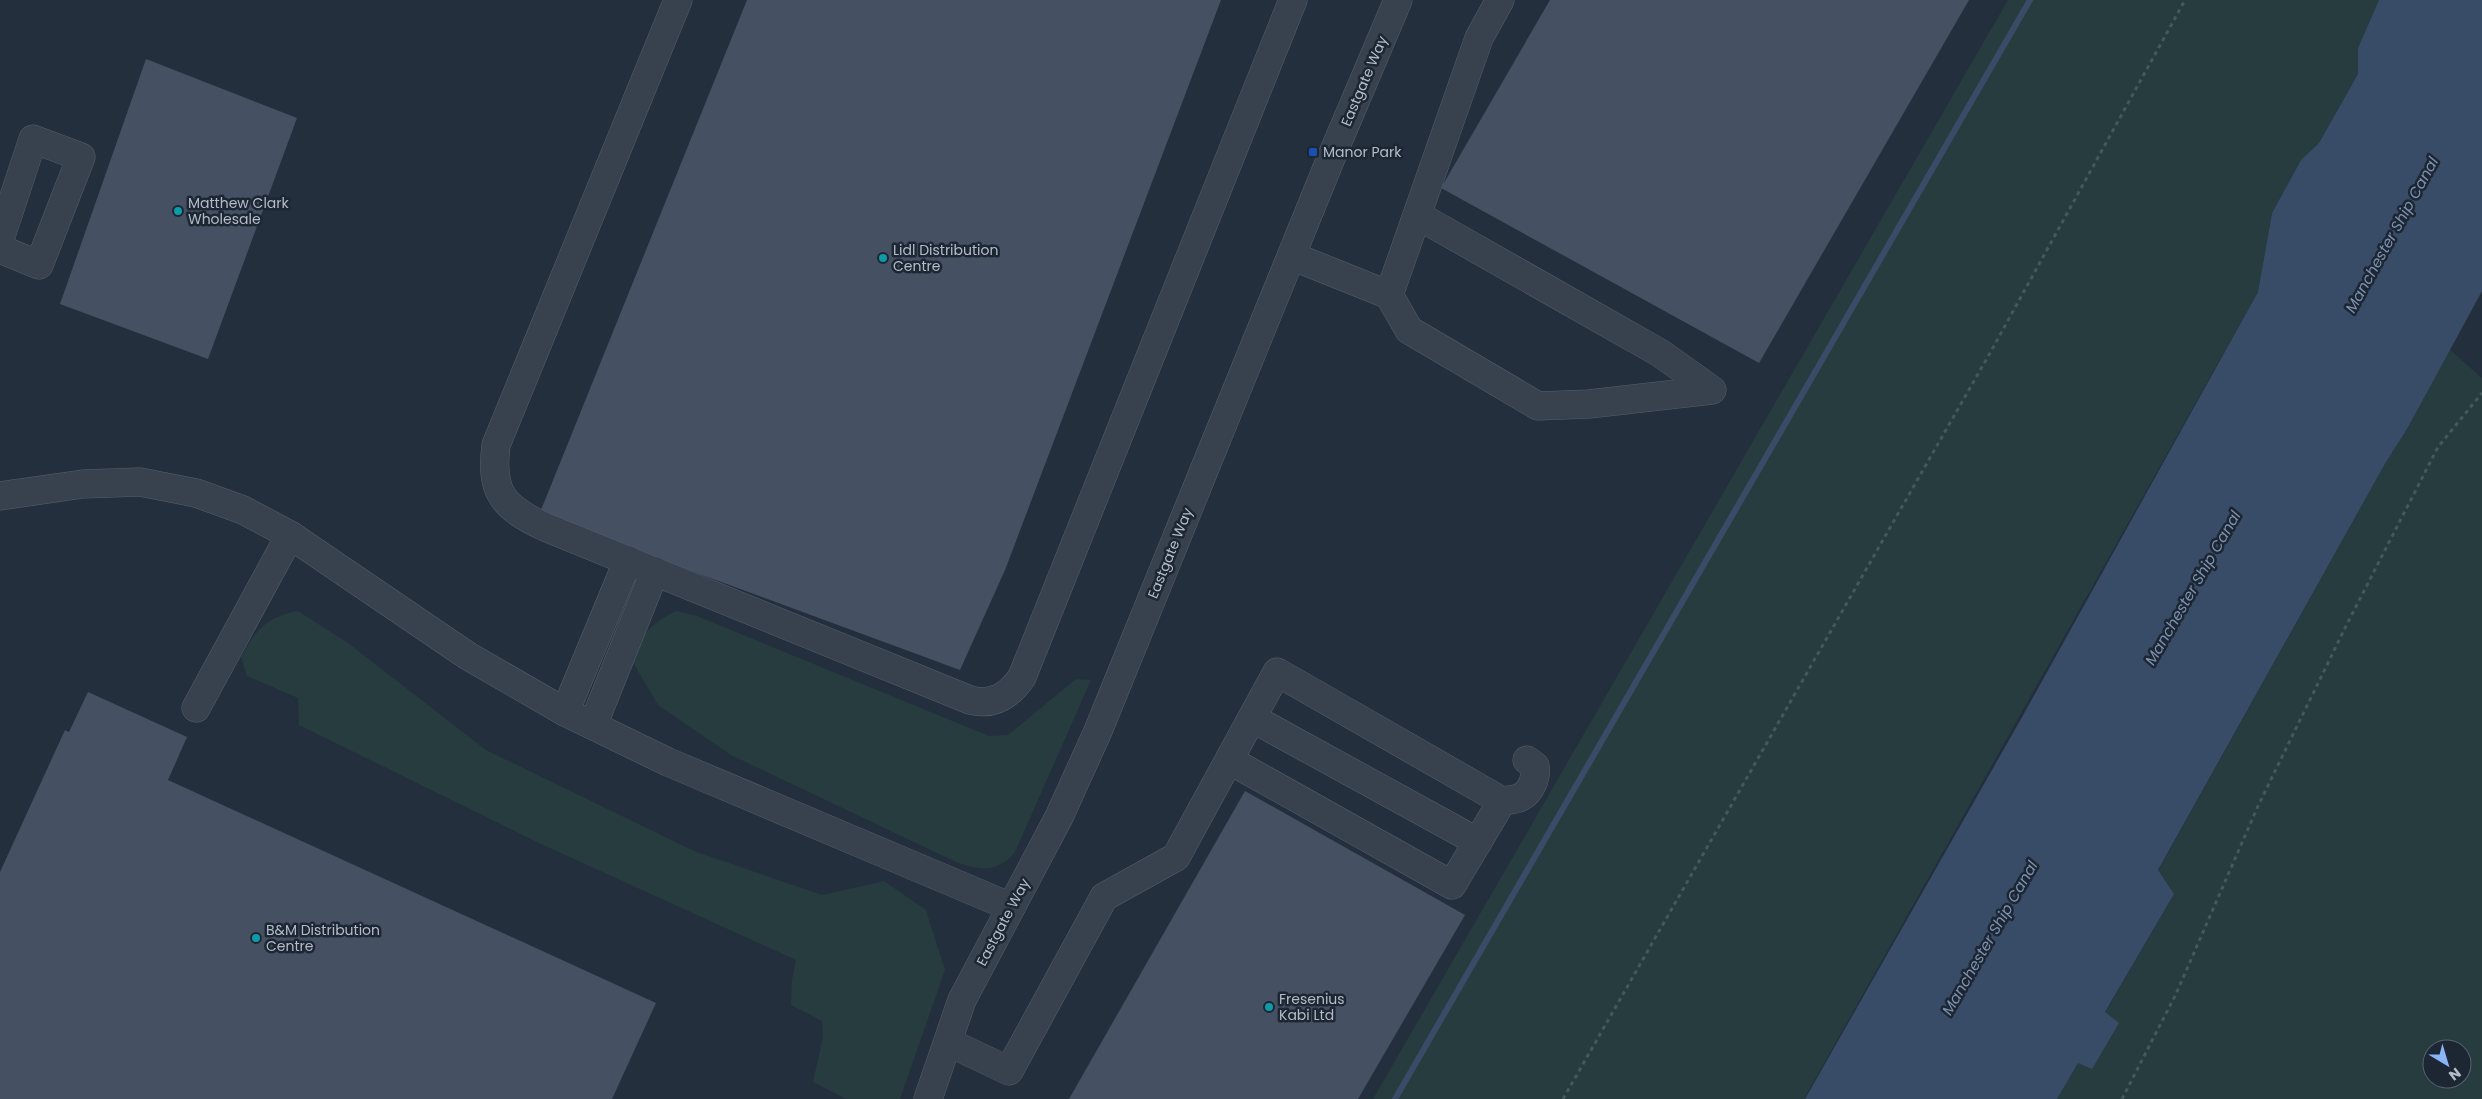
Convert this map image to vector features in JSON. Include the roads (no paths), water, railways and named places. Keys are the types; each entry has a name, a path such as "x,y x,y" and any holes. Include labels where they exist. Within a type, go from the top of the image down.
{"street":[{"path":"678,0 496,445 494,478 498,490 517,511 545,527 970,700 987,703 1007,695 1022,677 1293,0"},
{"name":"Eastgate Way","path":"928,1099 962,1000 1059,818 1098,731 1331,158 1398,0"},
{"path":"1389,295 1479,38 1500,0"},
{"path":"0,239 11,166 34,139 81,157 39,265 0,249"},
{"path":"1292,256 1389,295 1409,330 1538,406 1589,404 1712,390 1660,353 1417,214"},
{"path":"0,496 83,484 140,482 196,493 243,510 290,535 468,656 565,712 668,762 1011,907"},
{"path":"196,708 290,535"},
{"path":"565,712 628,560"},
{"path":"593,725 655,571"},
{"path":"948,1042 1009,1071 1104,897 1176,857 1277,672 1502,801 1522,797 1531,785 1537,775 1535,766 1527,760"},
{"path":"1252,718 1478,842"},
{"path":"1229,760 1452,885 1502,801"}],"water":[{"name":"Manchester Ship Canal","path":"2379,0 2482,0 2482,291 2407,429 2386,462 2158,870 2174,894 2105,1012 2119,1023 2092,1069 2078,1063 2057,1099 1805,1099 2021,719 2258,292 2272,213 2301,160 2319,143 2358,74 2358,48"}],"waterway":[{"path":"1395,1099 2030,0"}],"place":[{"name":"Manor Park","path":"1313,152"},
{"name":"Matthew Clark Wholesale","path":"178,211"},
{"name":"Lidl Distribution Centre","path":"883,258"},
{"name":"B&M Distribution Centre","path":"256,938"},
{"name":"Fresenius Kabi Ltd","path":"1269,1007"}]}
